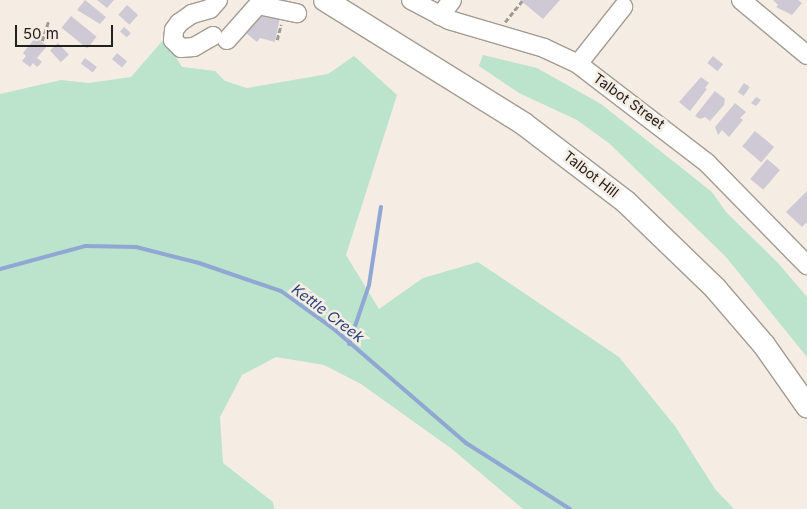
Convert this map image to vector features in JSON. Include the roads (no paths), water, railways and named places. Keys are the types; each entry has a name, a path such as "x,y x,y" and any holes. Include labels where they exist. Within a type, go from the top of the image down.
{"main road":[{"name":"Talbot Hill","path":"325,0 524,124 626,202 716,288 764,345 807,406"}],"street":[{"path":"218,0 210,9 192,14 174,30 173,40 180,48 194,47 220,38 258,5 297,13"},
{"name":"Talbot Street","path":"411,0 440,16 544,48 578,64 708,163 807,265"},
{"path":"440,16 452,0"},
{"path":"741,0 807,55"},
{"path":"578,64 623,7"}],"waterway":[{"path":"349,344 369,285 381,207"},
{"name":"Kettle Creek","path":"0,269 85,246 136,247 199,263 281,291 335,330 466,443 570,509"}]}
